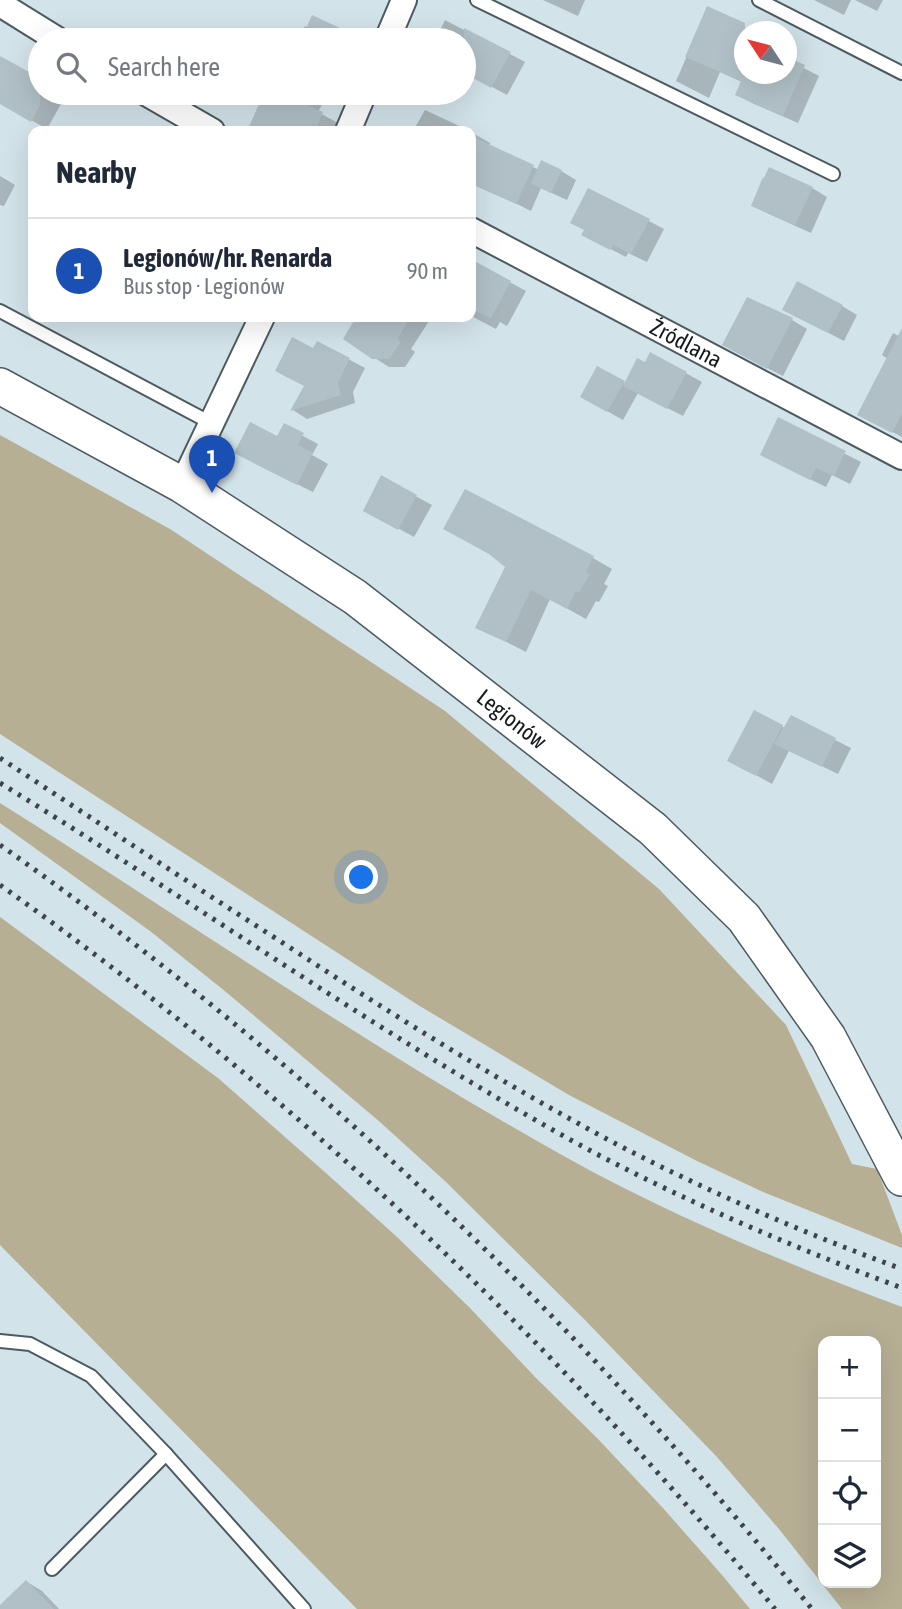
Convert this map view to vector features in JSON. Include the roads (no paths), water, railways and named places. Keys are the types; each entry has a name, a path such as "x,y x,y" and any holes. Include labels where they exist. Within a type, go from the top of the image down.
{"street":[{"path":"392,28 404,0"},
{"path":"0,4 39,28"},
{"path":"167,105 203,126"},
{"path":"350,126 359,105"},
{"name":"Źródlana","path":"476,233 902,457"},
{"path":"182,485 260,322"},
{"name":"Legionów","path":"0,386 182,485 355,597 653,829 744,918 828,1037 899,1167"}],"lane":[{"path":"477,0 833,174"},
{"path":"759,0 902,73"},
{"path":"0,310 211,423"},
{"path":"0,1341 30,1344 91,1376 166,1454 304,1609"},
{"path":"52,1569 166,1454"}],"railway":[{"path":"0,758 363,995 533,1098 620,1146 724,1196 830,1242 902,1269"},
{"path":"0,783 424,1054 569,1139 733,1220 902,1288"},
{"path":"0,845 113,928 223,1014 433,1199 629,1398 722,1502 812,1609"},
{"path":"0,885 107,964 211,1046 313,1132 412,1222 507,1314 600,1410 689,1508 775,1609"}],"place":[{"name":"Legionów/hr. Renarda","path":"212,493"}]}
